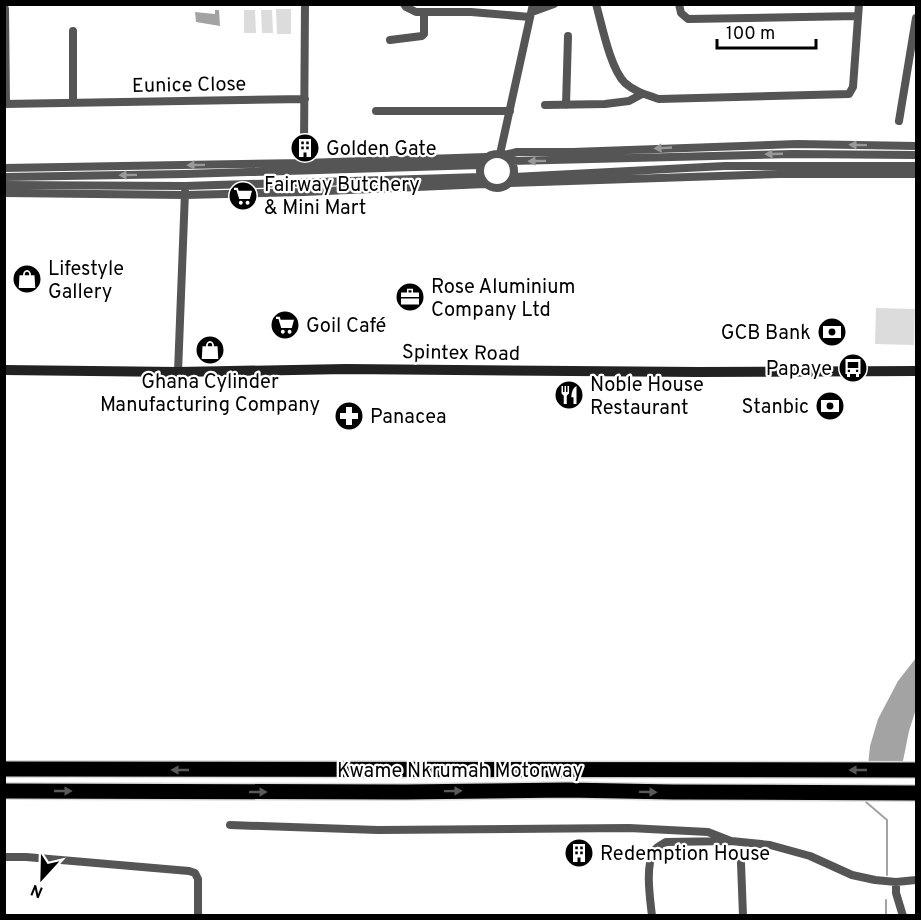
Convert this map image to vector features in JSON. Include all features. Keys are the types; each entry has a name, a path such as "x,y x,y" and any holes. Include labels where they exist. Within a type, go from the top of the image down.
{"highway":[{"name":"Kwame Nkrumah Motorway","path":"4,769 916,770"},
{"name":"Kwame Nkrumah Motorway","path":"4,791 567,790 916,793"}],"main road":[{"name":"Spintex Road","path":"4,370 916,372"}],"street":[{"path":"304,163 305,4"},
{"path":"404,4 416,12 532,11 554,4"},
{"path":"596,4 615,68 624,82 642,94 659,99 847,96 852,92 853,87 859,4"},
{"path":"679,4 681,13 688,19 858,16"},
{"name":"Eunice Close","path":"5,9 5,104 305,99"},
{"path":"512,180 514,168 505,157 510,111 532,11"},
{"path":"390,40 422,36 424,34 424,12"},
{"path":"899,122 916,18"},
{"path":"74,31 74,102"},
{"path":"566,105 568,36"},
{"path":"545,105 605,104 628,101 642,94"},
{"path":"376,111 510,111"},
{"path":"505,157 517,152 683,147 797,144 916,146"},
{"path":"916,155 505,157 492,154 483,161 479,174 483,181 496,189 504,187 512,180 725,166 916,166"},
{"path":"4,168 483,161"},
{"path":"4,177 185,174 483,161"},
{"path":"178,372 185,174"},
{"path":"512,180 779,174 916,174"},
{"path":"4,193 303,192 483,181"},
{"path":"4,185 185,191"},
{"path":"230,825 378,830 629,828 708,832 731,841"},
{"path":"652,915 650,864 653,852 666,842 731,841 770,844 810,856 852,875 896,882 916,880"},
{"path":"4,857 189,871 195,873 198,879 198,915"},
{"path":"741,863 742,915"},
{"path":"896,882 896,893 903,915"}],"shaded area":[{"path":"276,9 291,9 291,34 277,34"},
{"path":"215,10 219,10 220,26 196,22 195,12 215,14"},
{"path":"244,10 255,10 256,33 244,33"},
{"path":"261,10 272,10 273,33 262,33"},
{"path":"876,308 915,309 914,345 875,344"},
{"path":"916,658 916,709 902,766 868,766 870,746 878,719 898,681"}],"waterway":[{"path":"866,802 887,820 887,875"},
{"path":"886,900 886,916"}],"place":[{"name":"Golden Gate","path":"305,148"},
{"name":"Fairway Butchery & Mini Mart","path":"243,196"},
{"name":"Lifestyle Gallery","path":"27,279"},
{"name":"Rose Aluminium Company Ltd","path":"410,297"},
{"name":"Goil Café","path":"285,325"},
{"name":"GCB Bank","path":"832,332"},
{"name":"Ghana Cylinder Manufacturing Company","path":"210,350"},
{"name":"Papaye","path":"853,368"},
{"name":"Noble House Restaurant","path":"569,395"},
{"name":"Stanbic","path":"830,406"},
{"name":"Panacea","path":"349,416"},
{"name":"Redemption House","path":"579,853"}]}
